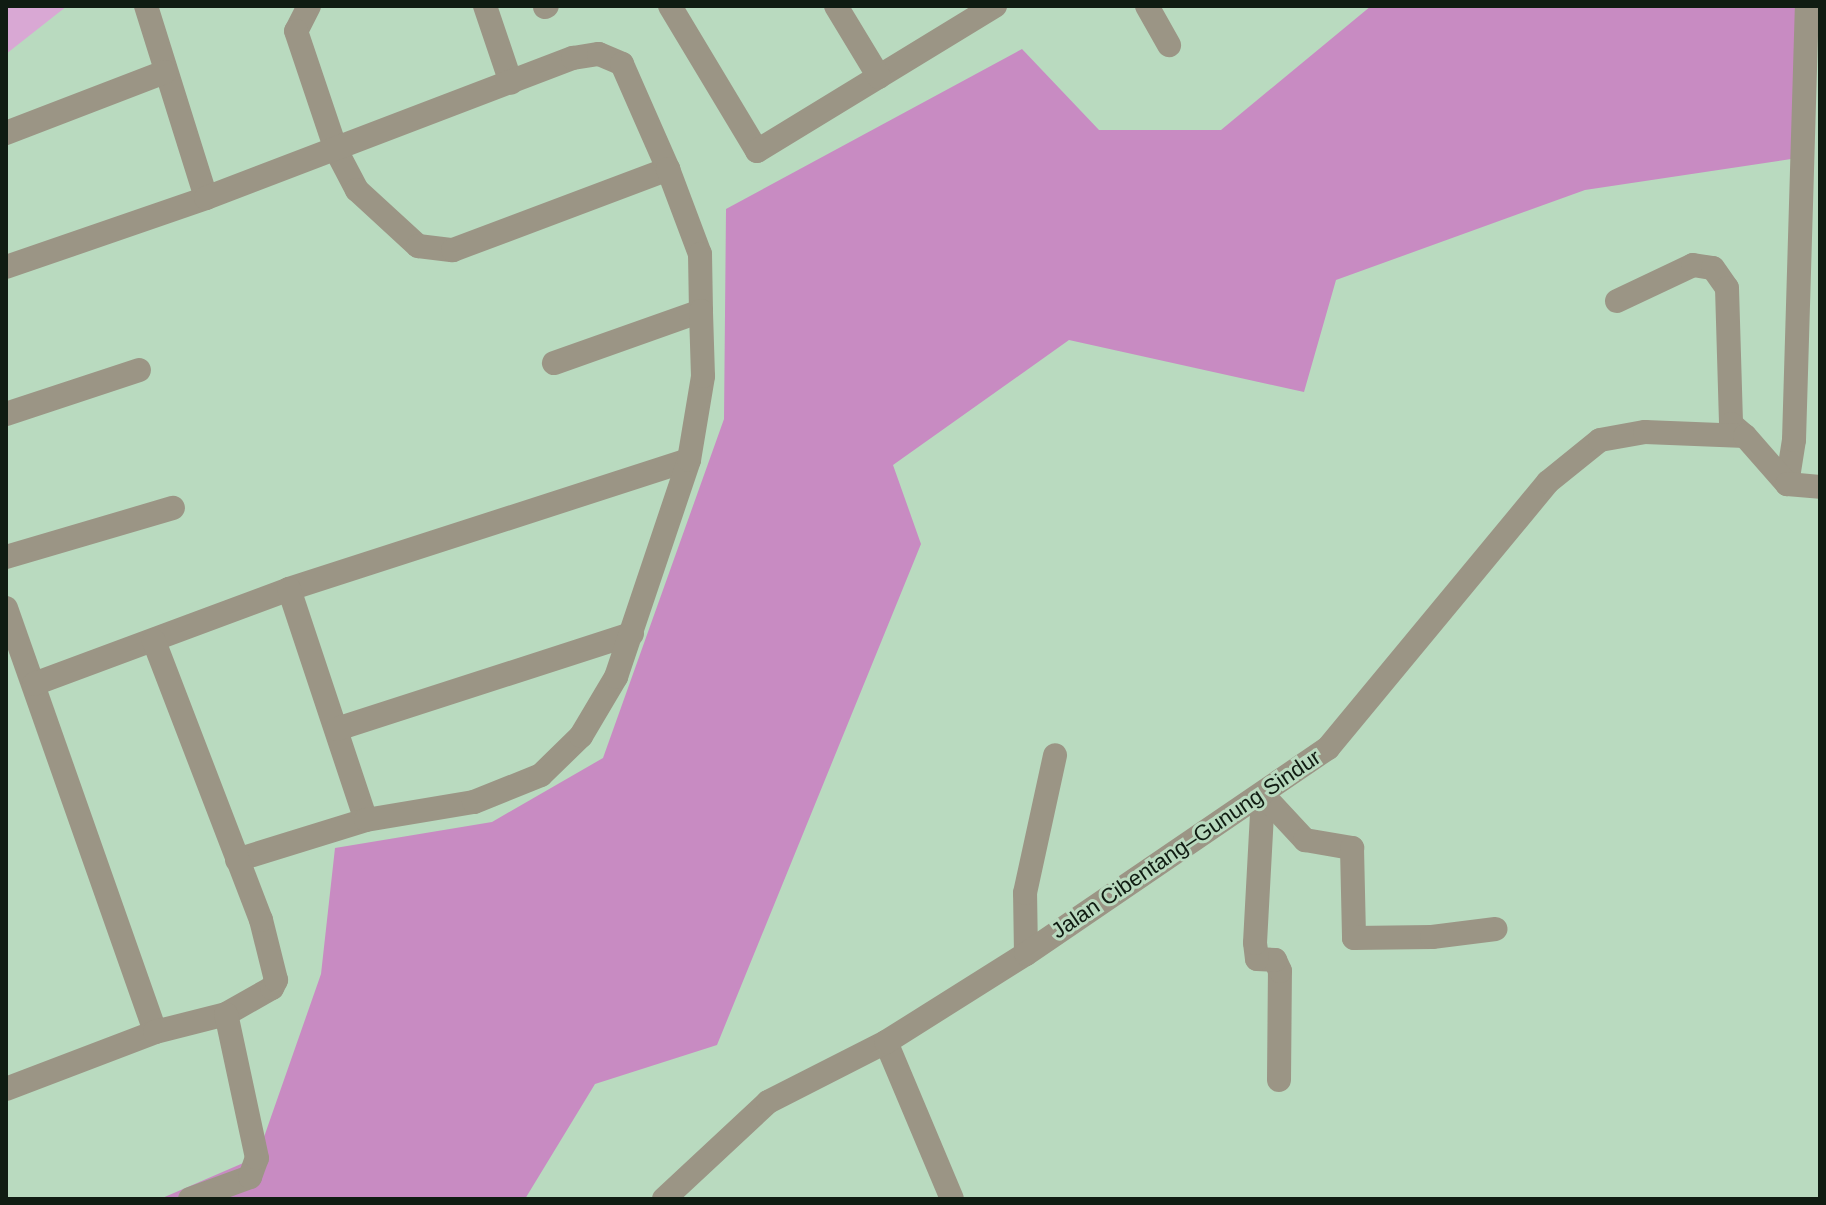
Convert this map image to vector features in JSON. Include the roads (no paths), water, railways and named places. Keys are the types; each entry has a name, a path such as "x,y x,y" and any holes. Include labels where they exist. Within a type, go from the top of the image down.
{"street":[{"path":"146,6 206,198"},
{"path":"309,6 296,31 336,150 357,190 418,246 453,250 668,169"},
{"path":"485,6 511,83"},
{"path":"670,6 757,151 989,8"},
{"path":"836,6 879,77"},
{"path":"1147,6 1169,45"},
{"path":"1787,484 1796,410 1807,6"},
{"path":"6,267 206,198 573,58 599,54 622,64 668,169 700,254 703,376 689,460 632,634 616,677 581,736 541,775 474,802 366,820 237,860"},
{"path":"6,133 165,72"},
{"path":"1617,301 1693,265 1713,268 1727,288 1731,424 1787,484 1820,487"},
{"path":"554,363 701,311"},
{"path":"6,414 139,370"},
{"name":"Jalan Cibentang–Gunung Sindur","path":"664,1199 768,1102 886,1042 1026,954 1328,748 1548,482 1600,440 1645,432 1745,436"},
{"path":"34,684 289,589 689,460"},
{"path":"6,557 173,508"},
{"path":"289,589 366,820"},
{"path":"6,608 155,1032"},
{"path":"337,729 632,634"},
{"path":"6,1089 155,1032 226,1014 272,988 276,980 261,920 154,641"},
{"path":"1026,954 1025,893 1055,755"},
{"path":"1263,795 1305,840 1352,848 1354,938 1432,937 1495,929"},
{"path":"1263,795 1255,943 1257,959 1275,960 1280,971 1279,1080"},
{"path":"190,1199 250,1177 257,1158 226,1014"},
{"path":"886,1042 952,1199"}]}
